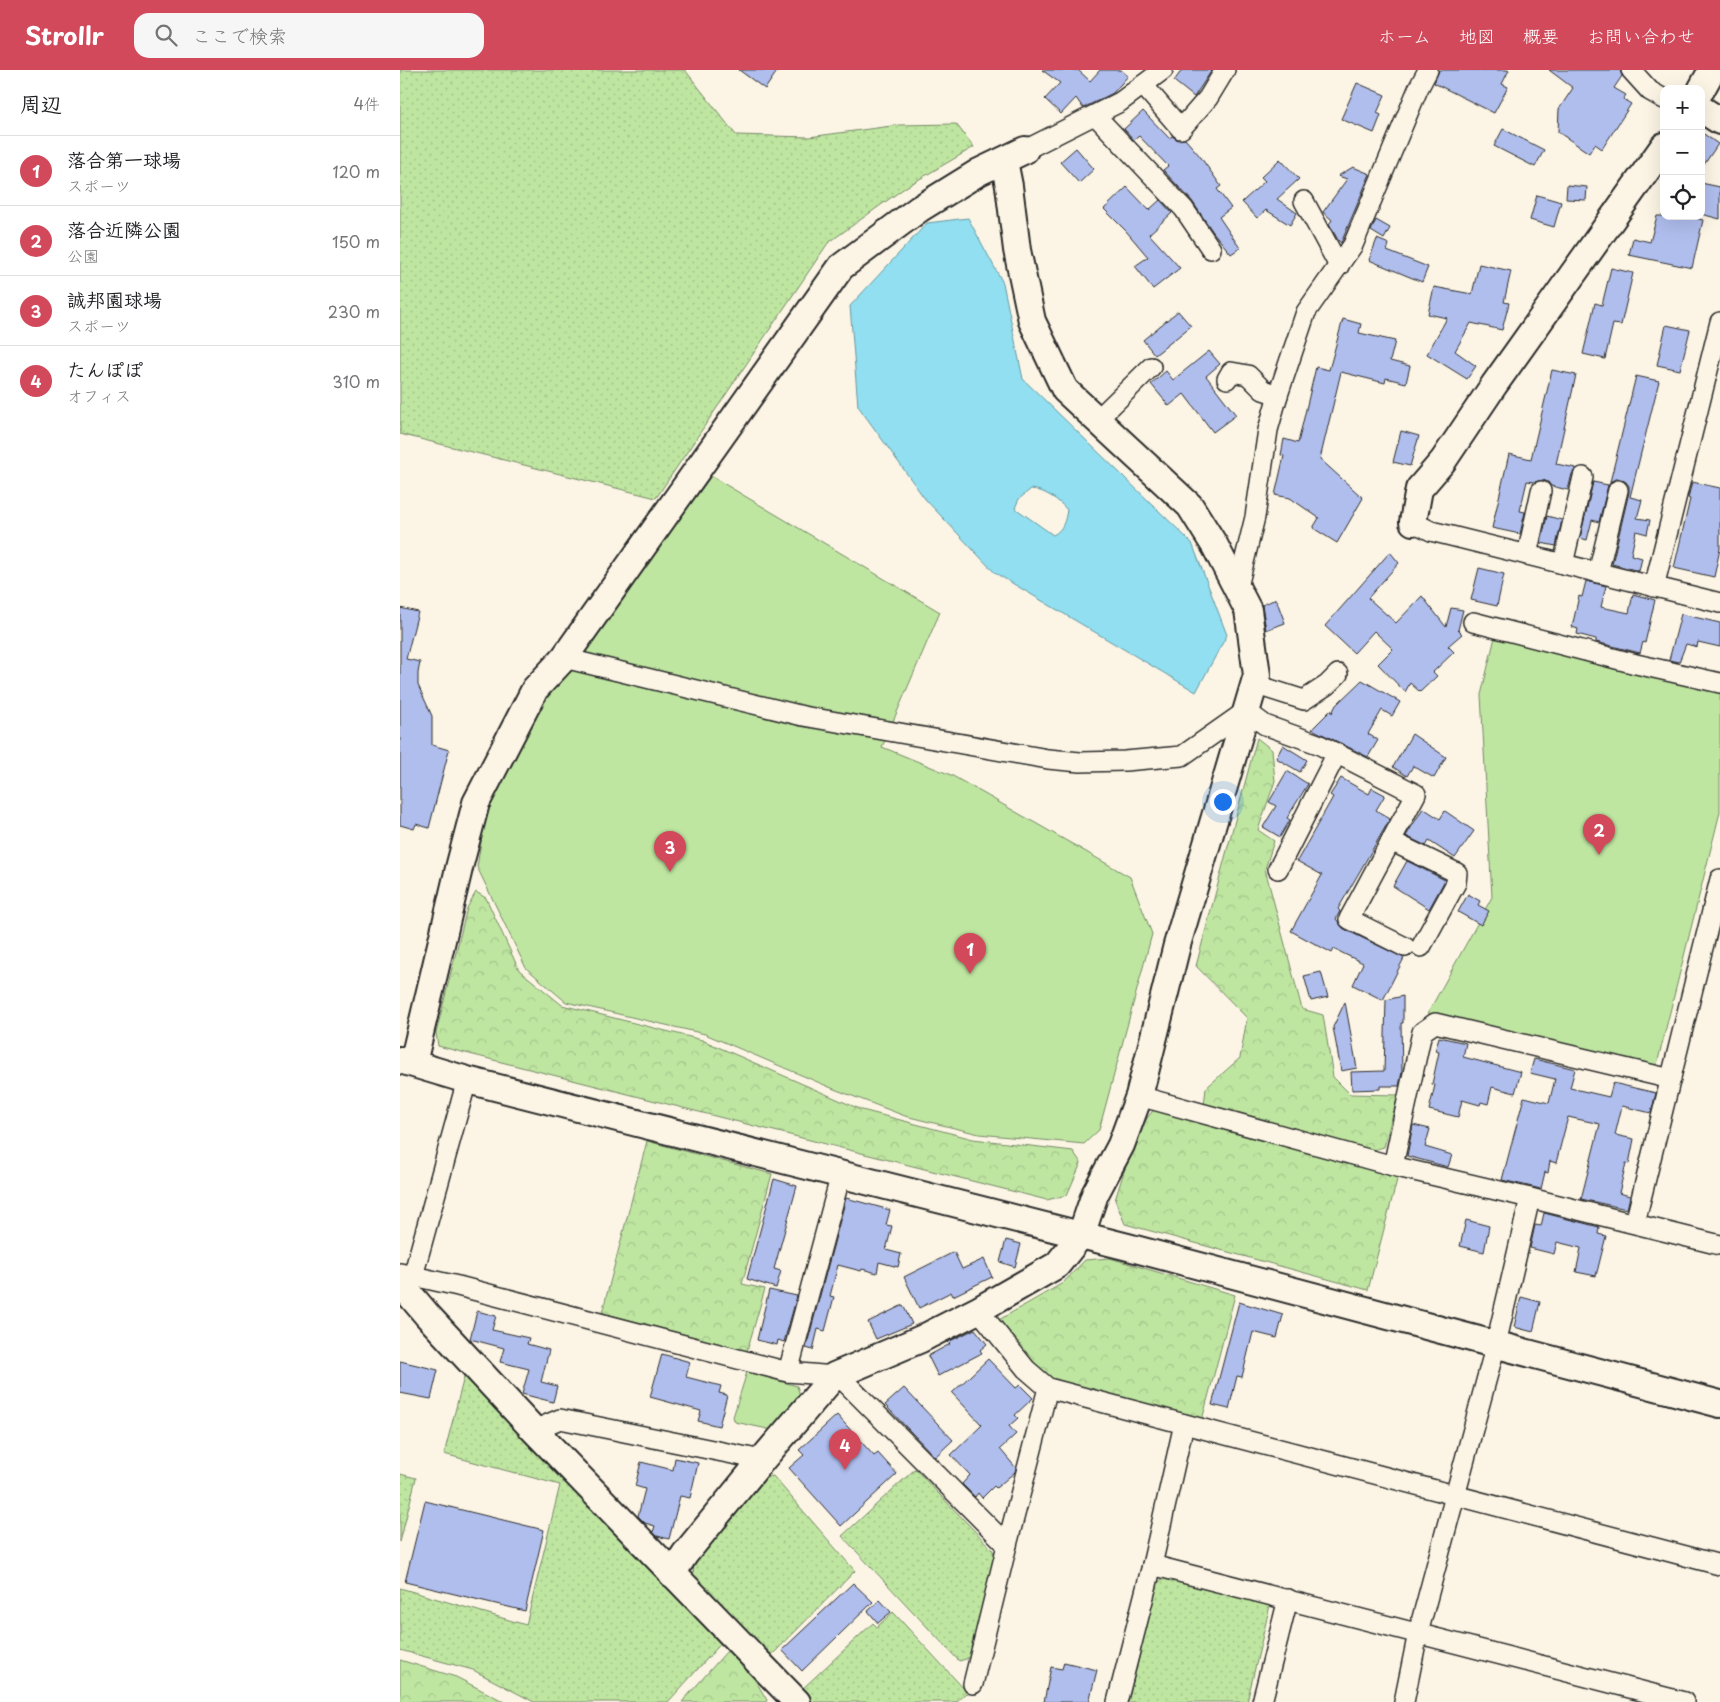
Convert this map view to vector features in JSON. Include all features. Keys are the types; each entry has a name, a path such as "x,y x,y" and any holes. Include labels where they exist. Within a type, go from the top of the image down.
{"street":[{"path":"1225,70 1208,98 1181,129 1152,75 1120,102 1015,156 979,172 919,209 840,267 564,658 534,688 476,803 406,1062 467,1080 1081,1235 1720,1404"},
{"path":"1237,591 1255,517 1268,430 1306,312 1353,245 1418,89 1428,70"},
{"path":"1632,70 1657,95"},
{"path":"1654,70 1657,95"},
{"path":"1704,85 1712,70"},
{"path":"1705,112 1720,121"},
{"path":"1095,115 1184,209 1211,249"},
{"path":"1660,152 1505,369 1443,461 1419,489 1413,522 1431,531 1720,603"},
{"path":"672,1574 685,1554 834,1376 921,1339 1057,1265 1081,1235 1095,1194 1121,1145 1139,1096 1177,945 1257,675 1248,610 1215,546 1190,506 1065,390 1032,321 1017,250 1009,186 1015,156"},
{"path":"1304,201 1339,266"},
{"path":"1654,587 1720,322"},
{"path":"1097,420 1151,367"},
{"path":"1227,379 1231,372 1248,375 1263,390 1278,395"},
{"path":"1563,564 1583,477"},
{"path":"1598,573 1618,490"},
{"path":"1527,555 1541,491"},
{"path":"1473,622 1636,664 1720,683"},
{"path":"564,658 802,716 1048,760 1080,762 1124,761 1182,756 1246,711"},
{"path":"1254,684 1304,700 1327,685 1338,674"},
{"path":"1246,711 1265,725 1318,744 1416,794 1349,919 1413,947 1456,882 1457,873 1391,841"},
{"path":"1278,869 1337,753"},
{"path":"1635,1223 1671,1079 1714,926 1720,879"},
{"path":"1393,1166 1422,1032 1435,1022 1671,1079"},
{"path":"467,1080 404,1278 428,1316 534,1430 797,1702"},
{"path":"1139,1096 1393,1166 1720,1245"},
{"path":"788,1372 842,1174"},
{"path":"1404,1702 1418,1633 1496,1344 1530,1198"},
{"path":"404,1278 458,1286 788,1372 834,1376 846,1383 1007,1545"},
{"path":"980,1308 984,1317 1026,1370 1048,1388 1720,1565"},
{"path":"973,1684 1048,1388"},
{"path":"534,1430 560,1419 762,1460"},
{"path":"1117,1702 1152,1565 1184,1424"},
{"path":"1152,1565 1684,1702"},
{"path":"1262,1702 1288,1599"}],"green space":[{"path":"400,70 685,70 736,135 809,137 899,125 956,124 974,147 906,187 828,243 656,498 400,434"},
{"path":"711,476 940,612 882,747 951,775 1130,877 1152,934 1099,1130 1084,1144 979,1134 905,1116 834,1089 705,1034 566,1002 526,968 477,867 486,811 527,726"},
{"path":"1496,633 1720,688 1720,812 1656,1068 1428,1013 1492,897 1481,695"},
{"path":"1257,738 1272,750 1275,781 1258,830 1274,841 1265,869 1302,1009 1323,1015 1333,1077 1350,1094 1398,1095 1384,1147 1369,1151 1204,1105 1206,1088 1240,1058 1247,1018 1196,966"},
{"path":"476,892 486,898 519,970 562,1005 702,1040 862,1110 973,1139 1073,1151 1081,1163 1067,1195 1047,1200 438,1046 436,1033 467,908"},
{"path":"1154,1109 1398,1176 1368,1290 1125,1224 1115,1200 1136,1133"},
{"path":"647,1141 772,1174 742,1284 765,1289 747,1351 602,1313"},
{"path":"1110,1258 1235,1295 1202,1420 1051,1382 997,1321 1063,1283 1085,1260"},
{"path":"747,1372 797,1386 802,1402 777,1431 735,1422 733,1417"},
{"path":"465,1373 725,1639 668,1702 534,1702 473,1670 400,1650 400,1588 526,1625 560,1485 444,1454"},
{"path":"915,1469 992,1549 1000,1565 973,1657 959,1661 842,1536"},
{"path":"400,1474 416,1478 400,1542"},
{"path":"773,1476 855,1571 770,1657 693,1578 694,1562 761,1478"},
{"path":"1172,1570 1271,1601 1247,1702 1128,1702 1157,1584"},
{"path":"893,1612 967,1692 956,1702 811,1702 800,1691 873,1623 877,1627"},
{"path":"727,1651 743,1660 767,1700 766,1702 682,1702"},
{"path":"400,1660 456,1677 505,1702 400,1702"}],"water":[{"path":"968,218 1003,283 1023,379 1192,543 1227,635 1196,692 995,573 925,499 858,406 850,306 927,223","holes":["1031,489 1051,496 1067,510 1061,528 1053,535 1015,508 1019,499"]}],"building":[{"path":"739,70 778,70 765,89"},
{"path":"1042,70 1078,70 1090,81 1100,70 1121,70 1128,76 1113,93 1083,108 1076,98 1061,114 1045,99 1060,83"},
{"path":"1182,70 1212,70 1194,97 1174,81"},
{"path":"1439,70 1509,70 1502,84 1508,87 1494,113 1434,83"},
{"path":"1549,70 1620,70 1622,76 1614,88 1626,95 1623,99 1631,104 1602,149 1595,144 1589,153 1558,132 1559,109 1573,88"},
{"path":"1357,83 1385,95 1377,113 1381,115 1374,133 1341,119"},
{"path":"1143,111 1169,138 1172,136 1178,140 1185,139 1221,186 1217,189 1231,208 1219,217 1240,248 1231,254 1192,201 1163,170 1168,166 1139,136 1134,140 1124,129"},
{"path":"1503,129 1544,150 1535,167 1494,146"},
{"path":"1705,135 1718,144 1705,163"},
{"path":"1076,148 1094,169 1079,183 1060,162"},
{"path":"1280,159 1299,179 1277,199 1297,213 1290,225 1266,210 1257,218 1242,202 1265,181 1261,177"},
{"path":"1353,167 1370,174 1341,243 1329,224 1332,220 1323,212 1347,179 1338,176"},
{"path":"1705,184 1720,187 1720,219 1705,215"},
{"path":"1567,185 1587,187 1586,200 1566,199"},
{"path":"1127,187 1149,210 1160,200 1172,213 1149,234 1180,268 1153,289 1135,266 1148,257 1104,209"},
{"path":"1537,195 1561,202 1554,227 1530,220"},
{"path":"1657,216 1660,216 1660,220 1703,220 1692,268 1629,255 1633,238 1650,242"},
{"path":"1376,220 1390,228 1384,239 1371,231"},
{"path":"1377,239 1389,244 1387,251 1428,267 1422,282 1369,260"},
{"path":"1479,264 1511,271 1504,302 1509,303 1502,330 1471,323 1455,351 1476,366 1467,379 1427,354 1447,318 1428,314 1434,287 1472,294"},
{"path":"1611,268 1633,273 1621,325 1613,324 1605,359 1583,354 1595,303 1602,305"},
{"path":"1178,311 1191,326 1155,355 1143,340"},
{"path":"1343,319 1361,324 1359,333 1395,341 1390,361 1410,366 1406,383 1386,378 1385,383 1341,372 1320,459 1363,498 1337,543 1313,528 1319,518 1290,498 1275,495 1284,456 1281,455 1284,439 1298,443 1316,367 1329,370"},
{"path":"1666,325 1690,330 1680,370 1657,365"},
{"path":"1209,351 1220,364 1206,376 1236,415 1213,432 1184,394 1169,406 1151,384 1166,371 1173,380"},
{"path":"1552,370 1576,375 1556,464 1576,468 1572,474 1568,490 1551,486 1543,480 1527,481 1520,511 1525,512 1520,534 1492,528 1509,454 1531,459"},
{"path":"1636,376 1659,381 1630,497 1642,500 1637,518 1650,520 1647,534 1636,531 1631,555 1642,558 1639,571 1612,564 1629,486 1621,479 1615,479 1610,482"},
{"path":"1401,431 1419,436 1410,466 1393,462"},
{"path":"1593,482 1608,485 1599,522 1592,520 1587,540 1580,538"},
{"path":"1692,482 1720,488 1720,549 1714,577 1674,568 1690,499 1688,498"},
{"path":"1547,516 1562,520 1556,546 1541,543"},
{"path":"1390,552 1399,563 1368,598 1396,623 1422,596 1446,627 1451,608 1463,610 1458,630 1462,634 1448,646 1454,652 1433,672 1437,676 1420,692 1410,683 1405,692 1378,664 1393,649 1374,631 1354,653 1325,626"},
{"path":"1479,568 1504,574 1497,606 1471,600"},
{"path":"1586,581 1606,586 1601,607 1629,613 1633,594 1655,600 1645,643 1643,642 1640,653 1596,642 1596,639 1577,634 1578,629 1572,627 1579,596 1582,597"},
{"path":"1276,599 1285,623 1266,630 1262,605"},
{"path":"400,608 418,612 406,659 420,662 418,685 432,716 432,745 449,750 429,828 416,824 414,829 400,825"},
{"path":"1681,614 1720,623 1720,647 1698,642 1697,647 1686,644 1679,662 1669,660"},
{"path":"1362,680 1400,702 1392,716 1382,710 1368,734 1378,740 1368,757 1312,729 1331,710 1332,713 1336,705"},
{"path":"1412,734 1446,757 1434,778 1413,766 1407,776 1393,767"},
{"path":"1283,745 1307,760 1300,772 1276,758"},
{"path":"1287,771 1308,784 1287,818 1290,820 1280,837 1263,827 1276,806 1269,802"},
{"path":"1341,778 1369,794 1372,788 1385,795 1376,810 1390,819 1338,909 1340,911 1336,919 1344,929 1404,958 1383,1000 1353,985 1363,963 1334,949 1332,953 1291,931 1322,875 1297,861 1333,797 1330,795"},
{"path":"1423,808 1440,819 1445,811 1474,831 1455,858 1429,841 1426,846 1406,836"},
{"path":"1407,861 1445,880 1429,909 1393,886"},
{"path":"1468,894 1480,901 1478,905 1489,911 1481,925 1458,912"},
{"path":"1321,972 1328,997 1311,1001 1304,976"},
{"path":"1403,996 1403,1023 1401,1023 1402,1072 1399,1086 1380,1086 1380,1089 1352,1090 1351,1072 1384,1071 1386,1000"},
{"path":"1345,1002 1357,1068 1341,1071 1333,1027"},
{"path":"1439,1037 1466,1043 1463,1057 1521,1072 1515,1093 1492,1087 1488,1104 1481,1102 1480,1105 1462,1100 1458,1117 1429,1110 1435,1085 1432,1084 1439,1052 1435,1051"},
{"path":"1534,1059 1575,1069 1570,1088 1609,1097 1613,1083 1656,1093 1651,1113 1622,1106 1615,1135 1634,1139 1629,1164 1626,1163 1619,1193 1630,1196 1627,1209 1581,1199 1600,1124 1568,1117 1556,1163 1550,1161 1548,1173 1545,1172 1541,1189 1502,1180 1524,1097 1549,1103 1555,1079 1530,1073"},
{"path":"1413,1125 1430,1129 1425,1147 1452,1155 1448,1167 1407,1156"},
{"path":"774,1179 797,1186 774,1269 781,1271 776,1288 747,1279"},
{"path":"846,1198 890,1210 886,1225 892,1226 886,1250 901,1254 898,1267 879,1262 877,1273 838,1265 830,1296 834,1297 825,1331 818,1329 813,1350 806,1348"},
{"path":"1544,1213 1599,1227 1598,1234 1606,1236 1596,1276 1576,1272 1581,1248 1557,1242 1554,1254 1530,1248 1535,1225 1541,1226"},
{"path":"1466,1220 1489,1226 1484,1252 1460,1246"},
{"path":"1006,1240 1021,1244 1015,1267 1000,1262"},
{"path":"954,1252 962,1269 984,1259 992,1277 953,1296 951,1292 919,1308 904,1277"},
{"path":"769,1290 797,1296 784,1342 778,1340 777,1345 757,1340"},
{"path":"1521,1297 1540,1302 1533,1332 1514,1327"},
{"path":"1239,1302 1283,1315 1277,1338 1253,1332 1242,1377 1237,1376 1229,1409 1212,1405"},
{"path":"903,1305 912,1324 876,1339 868,1322"},
{"path":"477,1311 496,1316 492,1330 529,1338 527,1344 549,1350 541,1382 557,1386 553,1402 522,1394 529,1369 500,1362 504,1348 470,1339"},
{"path":"975,1329 987,1344 980,1350 982,1353 938,1376 928,1356 950,1344 948,1342"},
{"path":"662,1354 690,1362 686,1377 721,1386 719,1393 727,1395 719,1426 698,1421 701,1411 650,1397"},
{"path":"988,1359 1016,1388 1020,1385 1033,1398 1015,1415 1018,1418 1009,1426 1016,1434 1000,1449 1016,1468 1015,1472 996,1488 994,1486 982,1498 978,1493 975,1497 962,1484 970,1475 951,1455 982,1425 952,1393"},
{"path":"400,1361 438,1370 431,1399 400,1393"},
{"path":"904,1388 953,1440 935,1457 885,1405"},
{"path":"837,1415 874,1456 878,1453 897,1474 841,1526 789,1468 804,1455 799,1450"},
{"path":"675,1458 698,1463 690,1498 680,1496 669,1539 657,1536 653,1532 655,1526 645,1523 638,1516 645,1489 635,1486 641,1462 673,1470"},
{"path":"425,1501 544,1530 525,1611 405,1582"},
{"path":"853,1583 873,1602 802,1671 782,1650"},
{"path":"880,1600 891,1612 878,1623 868,1611"},
{"path":"1064,1662 1097,1670 1089,1702 1044,1702 1051,1667 1062,1669"}],"place":[{"name":"落合近隣公園","path":"1599,855"},
{"name":"誠邦園球場","path":"670,872"},
{"name":"落合第一球場","path":"970,974"},
{"name":"たんぽぽ","path":"845,1470"}]}
